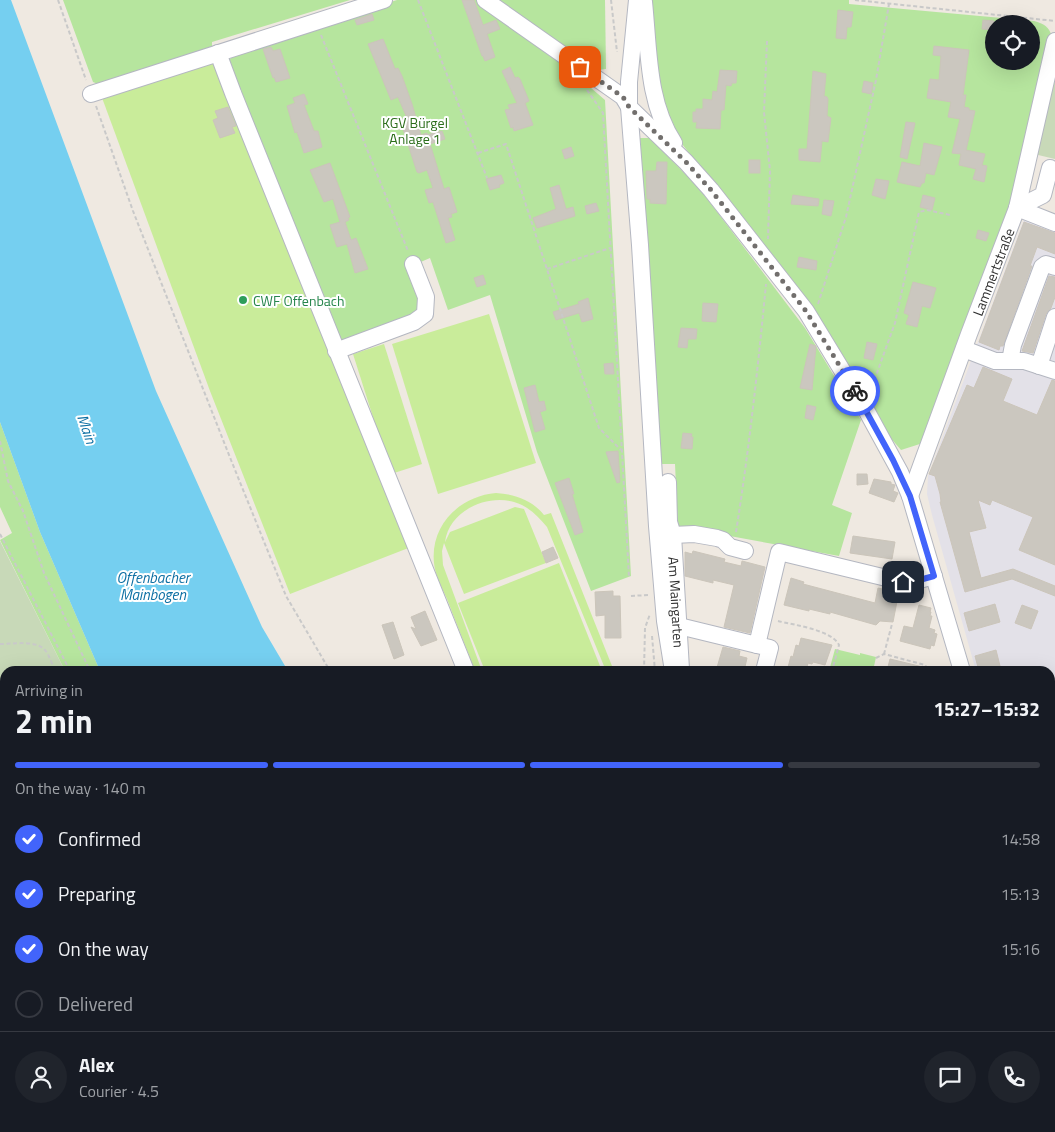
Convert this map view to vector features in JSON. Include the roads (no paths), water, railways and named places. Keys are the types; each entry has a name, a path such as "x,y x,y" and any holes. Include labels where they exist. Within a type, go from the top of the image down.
{"street":[{"path":"91,94 384,0"},
{"path":"485,0 626,102 711,190 813,321 865,408 910,496 961,666"},
{"path":"637,0 630,82 626,102 639,225 657,526 665,621 672,666"},
{"path":"644,0 653,87 664,126 686,162"},
{"name":"Lammertstraße","path":"910,496 1017,208 1055,41"},
{"path":"218,53 464,666"},
{"path":"1017,208 1043,195 1050,168"},
{"path":"1017,208 1055,222"},
{"path":"336,351 414,322 424,314 426,297 413,264"},
{"path":"1010,361 1013,345 1042,267 1046,264 1055,267"},
{"path":"1039,366 1055,317"},
{"path":"964,349 995,360 1024,361 1055,371"},
{"name":"Am Maingarten","path":"668,482 669,522 673,535 681,666"},
{"path":"673,535 694,534 717,538 723,540 730,547 745,551"},
{"path":"757,645 780,552 903,582 912,582 934,576"},
{"path":"679,626 770,648 765,666"}],"water":[{"name":"Offenbacher Mainbogen","path":"0,0 11,0 156,391 262,627 285,666 98,666 40,532 0,422"}],"place":[{"name":"CWF Offenbach","path":"243,300"}],"park label":[{"name":"KGV Bürgel Anlage 1","path":"415,130"}],"water label":[{"name":"Main","path":"87,429"}]}
